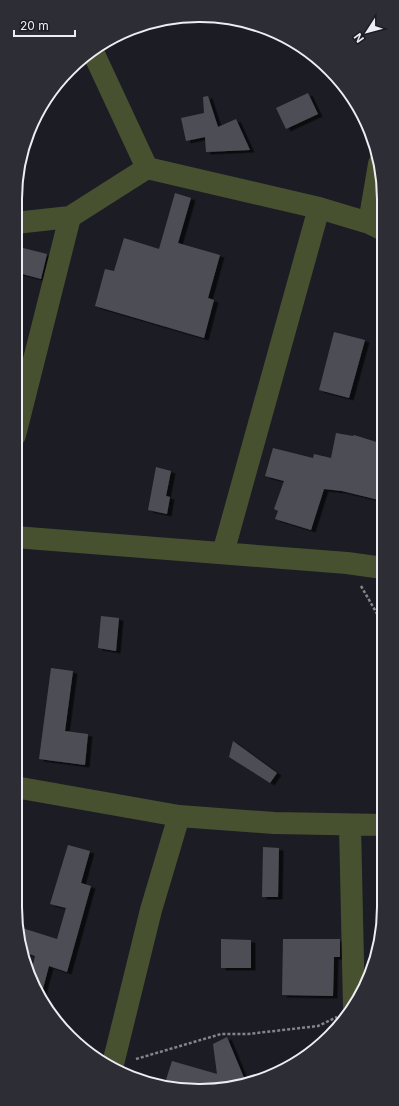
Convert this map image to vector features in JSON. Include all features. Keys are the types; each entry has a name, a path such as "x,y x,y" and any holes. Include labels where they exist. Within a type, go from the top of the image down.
{"street":[{"path":"95,56 147,168"},
{"path":"22,222 70,216 147,168 319,208 376,227 377,206"},
{"path":"223,553 319,208"},
{"path":"22,407 70,216"},
{"path":"22,538 347,563 377,567"},
{"path":"22,788 179,816 274,823 350,826 377,825"},
{"path":"113,1061 151,910 179,816"},
{"path":"348,1003 350,826"}],"path":[{"path":"347,563 377,614"},
{"path":"119,1065 221,1034 248,1034 318,1026 340,1015"}],"building":[{"path":"308,93 318,114 286,129 276,108"},
{"path":"208,96 218,127 236,119 250,150 206,152 205,137 186,141 181,118 204,113 203,97"},
{"path":"175,193 191,198 178,243 220,255 208,298 214,300 204,338 95,306 105,269 114,271 124,238 159,249"},
{"path":"22,248 47,254 41,279 22,274"},
{"path":"334,332 365,340 349,398 319,390"},
{"path":"336,433 354,435 377,442 377,500 342,491 324,489 311,530 275,519 278,511 274,509 284,481 265,476 273,448 313,458 314,454 331,458"},
{"path":"156,467 171,471 166,496 170,497 167,514 148,510"},
{"path":"101,616 119,618 116,651 98,648"},
{"path":"51,668 73,671 65,731 88,734 85,765 39,759"},
{"path":"233,741 277,773 270,783 229,757"},
{"path":"68,845 90,851 81,883 91,886 67,972 49,966 43,990 32,967 35,956 28,954 24,928 57,939 66,908 50,904"},
{"path":"263,847 279,848 278,897 262,897"},
{"path":"221,939 251,940 251,968 221,968"},
{"path":"283,939 340,939 340,957 334,957 333,996 282,995"},
{"path":"227,1037 244,1078 211,1084 188,1084 166,1081 172,1061 217,1074 213,1044"}]}
